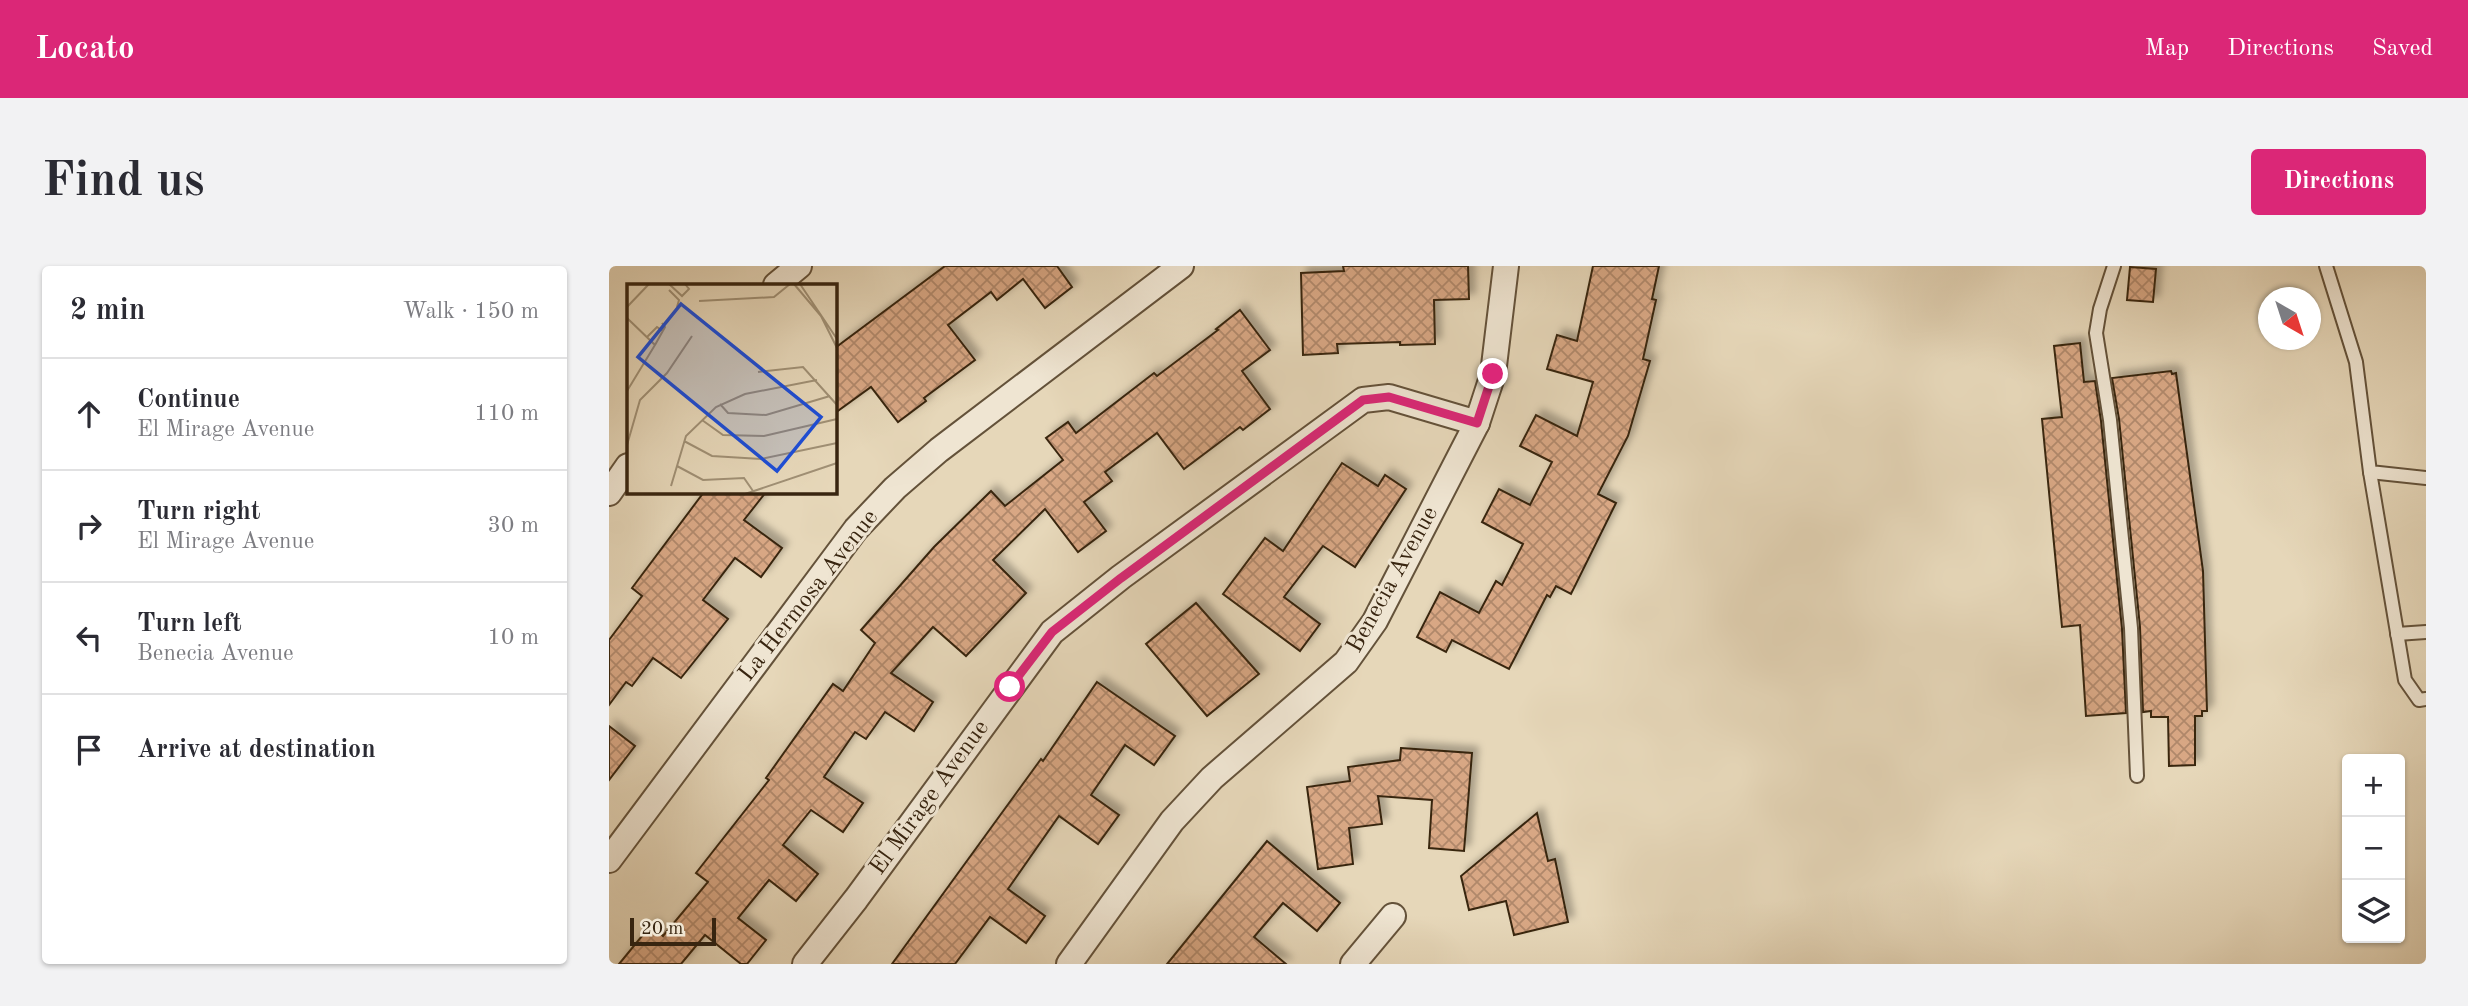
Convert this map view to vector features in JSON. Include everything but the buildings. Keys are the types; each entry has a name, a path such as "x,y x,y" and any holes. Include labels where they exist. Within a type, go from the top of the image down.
{"street":[{"path":"777,284 799,266"},
{"name":"La Hermosa Avenue","path":"609,860 856,528 895,488 939,450 1181,266"},
{"name":"Benecia Avenue","path":"1069,964 1172,821 1204,786 1346,662 1375,621 1477,423 1493,374 1506,266"},
{"name":"El Mirage Avenue","path":"805,964 856,899 1052,632 1363,400 1389,397 1477,423"},
{"path":"609,492 627,468"},
{"path":"1353,964 1393,916"}],"lane":[{"path":"2114,266 2100,309 2096,333 2110,420 2131,628 2137,776"},
{"path":"2326,266 2356,362 2370,472 2405,680 2419,700 2426,699"},
{"path":"2370,472 2426,478"},
{"path":"2397,635 2426,632"}],"route":[{"path":"1010,687 1052,632 1363,400 1389,397 1477,423 1493,374"}]}
